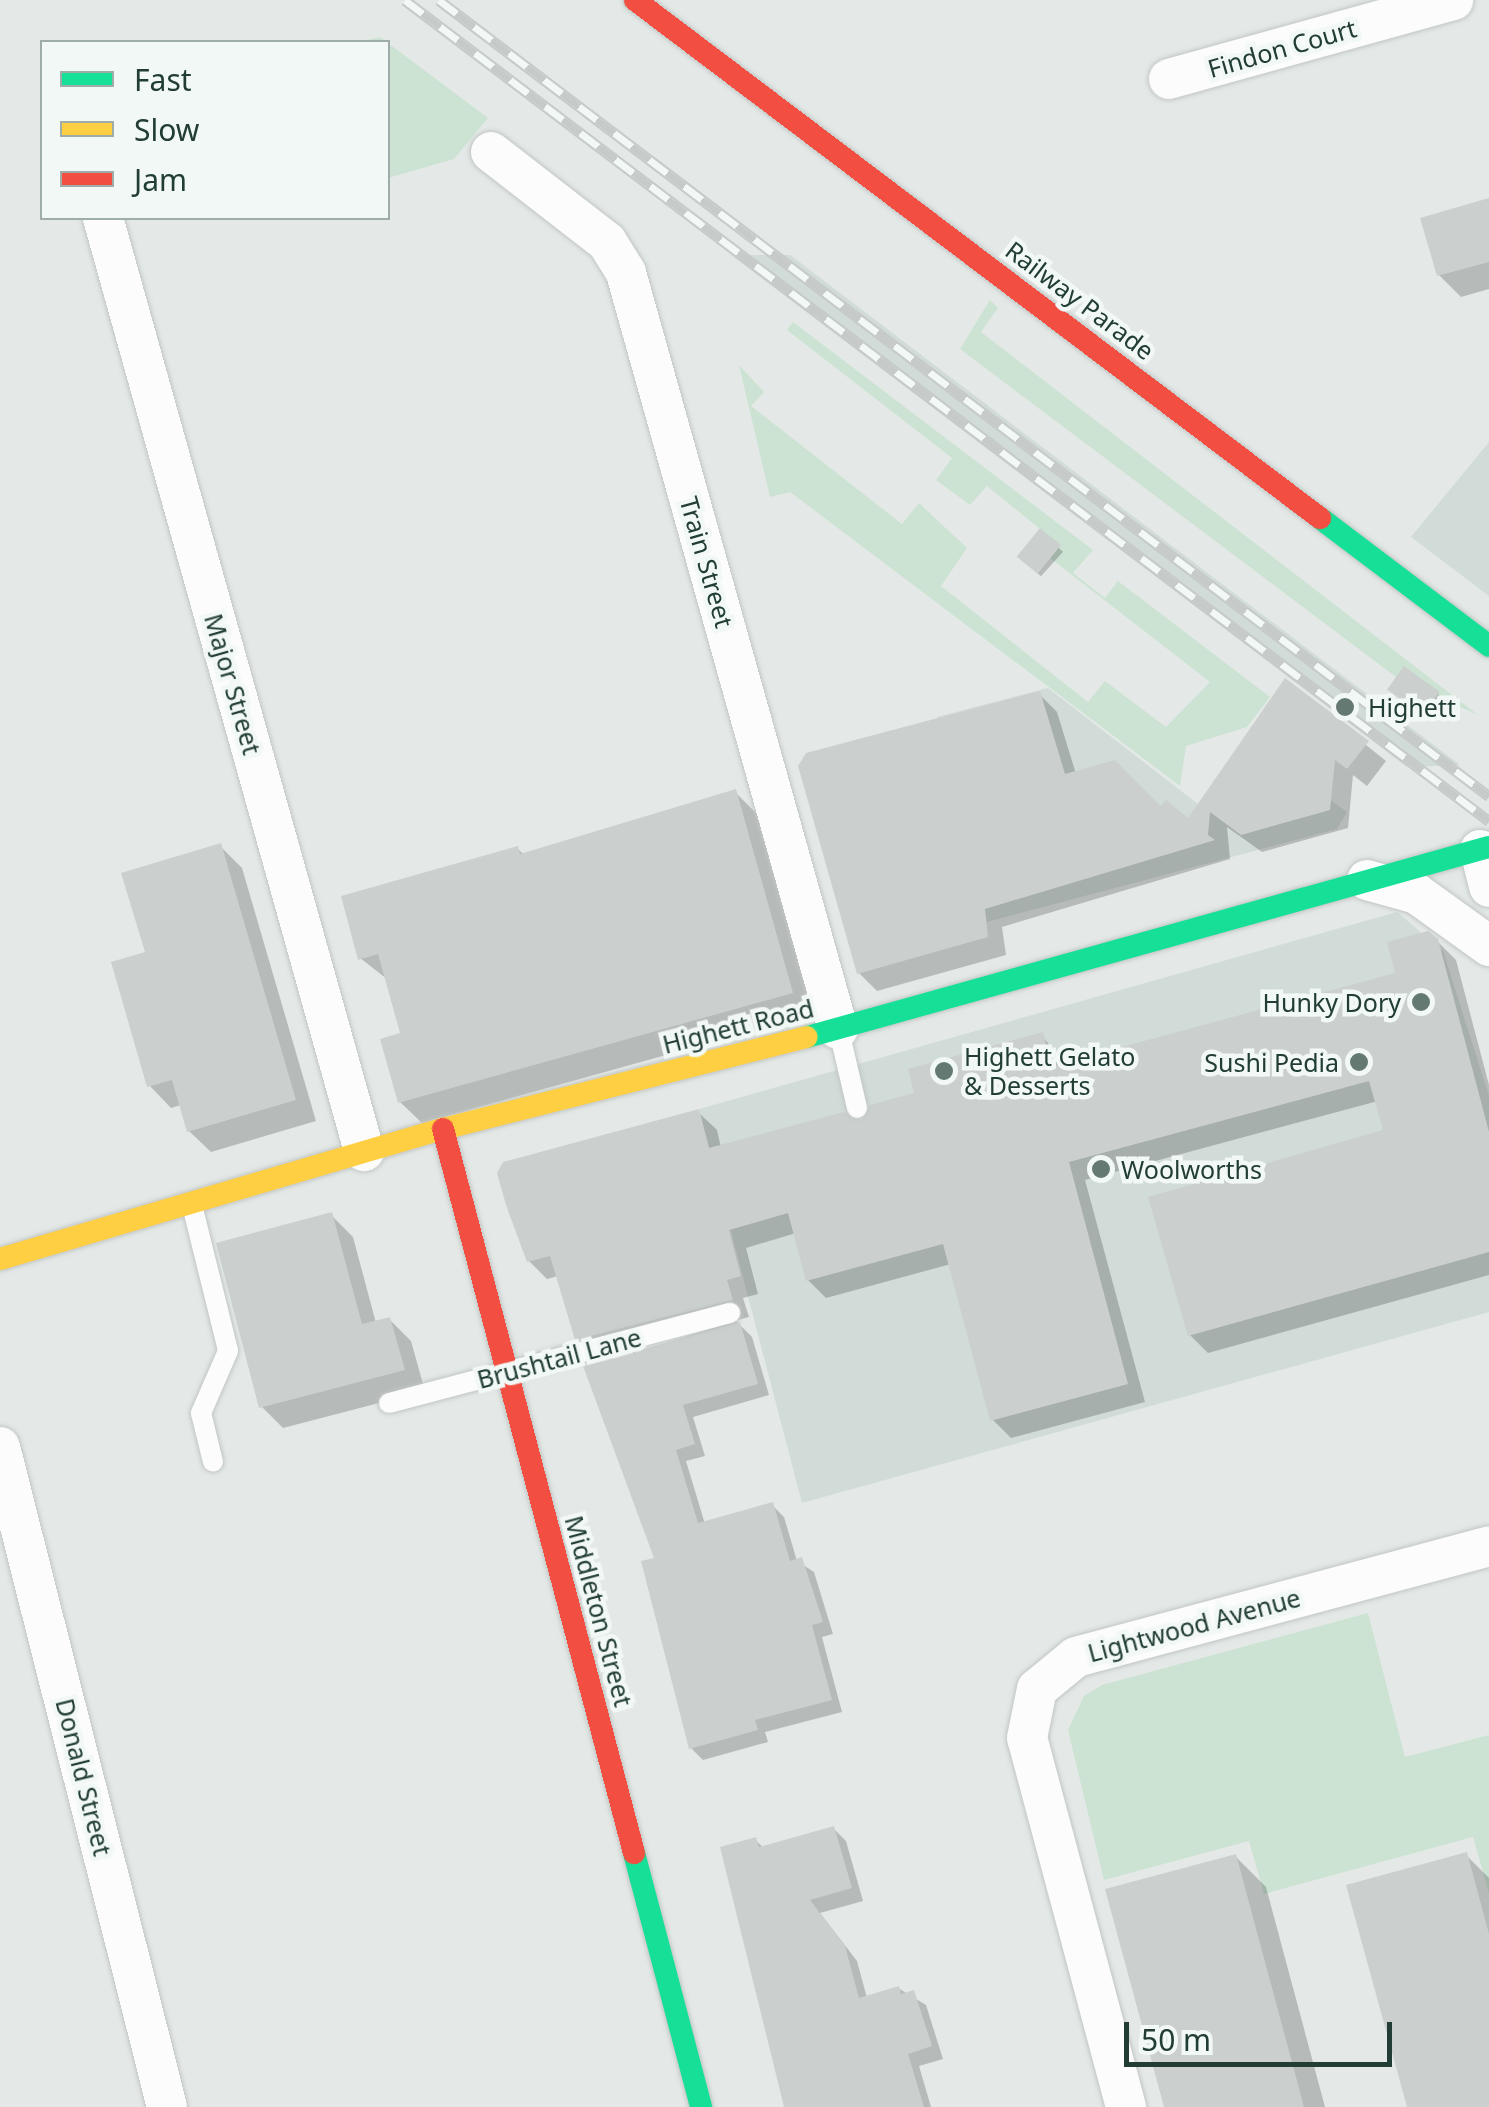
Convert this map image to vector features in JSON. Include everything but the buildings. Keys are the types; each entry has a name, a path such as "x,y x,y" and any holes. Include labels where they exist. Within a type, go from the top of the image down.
{"street":[{"name":"Railway Parade","path":"635,0 1489,646"},
{"name":"Findon Court","path":"1169,79 1453,0"},
{"name":"Train Street","path":"491,152 607,242 626,273 838,1029"},
{"name":"Major Street","path":"105,220 364,1152"},
{"name":"Highett Road","path":"0,1259 443,1129 838,1029 1367,880 1486,861"},
{"path":"1367,880 1417,894 1489,946"},
{"name":"Middleton Street","path":"443,1129 701,2107"},
{"name":"Donald Street","path":"0,1447 167,2107"},
{"name":"Lightwood Avenue","path":"1126,2107 1027,1738 1037,1689 1076,1657 1489,1546"}],"lane":[{"path":"838,1029 857,1108"},
{"path":"191,1204 228,1351 201,1414 213,1462"},
{"name":"Brushtail Lane","path":"389,1403 730,1313"}],"shaded area":[{"path":"731,255 790,255 1460,765 1407,767"},
{"path":"1489,442 1489,596 1411,537"},
{"path":"1048,688 1198,804 1270,756 1347,812 1337,829 987,922 937,717"},
{"name":"Woolworths","path":"1397,912 1443,951 1489,1096 1489,1312 802,1503 699,1109"}],"green space":[{"path":"390,44 488,118 454,159 390,177"},
{"path":"990,300 998,308 981,332 1478,715 1396,677 960,349"},
{"path":"793,322 1093,550 1073,573 1105,598 1118,581 1270,697 1247,727 1186,746 1180,786 790,492 770,497 739,365 764,392 751,406 902,524 919,503 967,548 941,586 1088,702 1105,681 1166,727 1210,682 1050,558 1060,545 987,486 970,505 936,480 952,458 787,330"},
{"path":"1368,1613 1405,1757 1489,1735 1489,1893 1473,1837 1264,1894 1249,1841 1104,1880 1068,1730 1084,1696 1102,1685"}],"railway":[{"path":"405,0 1489,821"},
{"path":"439,0 1489,796"}],"traffic: fast":[{"path":"1320,518 1489,646"},
{"path":"807,1037 1489,847"},
{"path":"634,1853 701,2107"}],"traffic: slow":[{"path":"0,1259 443,1129 807,1037"}],"traffic: jam":[{"path":"635,0 1320,518"},
{"path":"443,1129 634,1853"}],"place":[{"name":"Highett","path":"1345,707"},
{"name":"Hunky Dory","path":"1421,1002"},
{"name":"Sushi Pedia","path":"1359,1062"},
{"name":"Highett Gelato & Desserts","path":"944,1071"},
{"name":"Woolworths","path":"1101,1169"}]}
